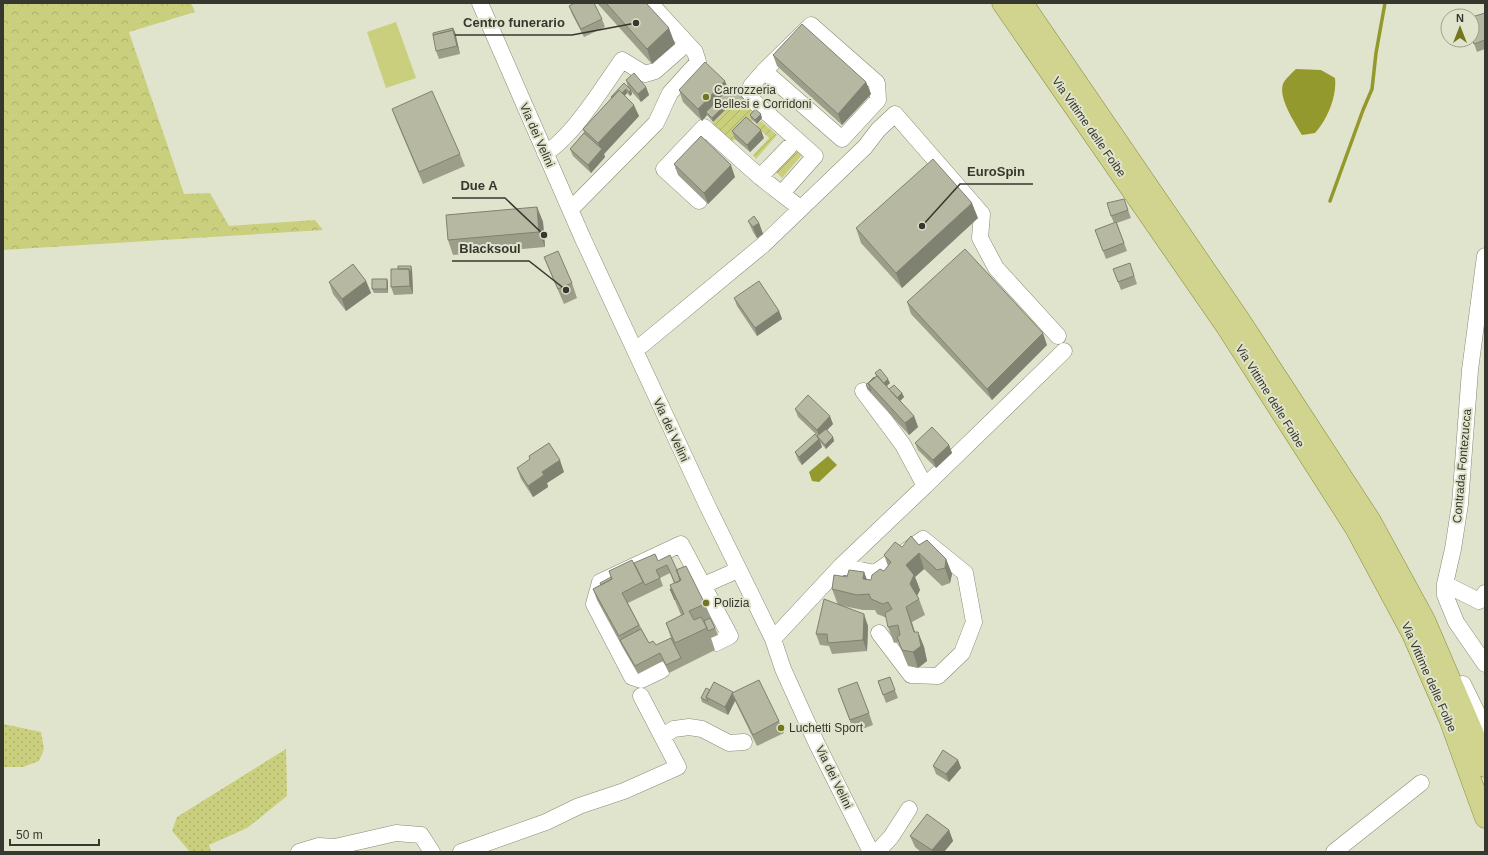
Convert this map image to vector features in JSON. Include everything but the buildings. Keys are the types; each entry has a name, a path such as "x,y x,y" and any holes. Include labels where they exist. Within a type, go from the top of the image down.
{"main road":[{"name":"Via Vittime delle Foibe","path":"1002,3 1227,328 1355,528 1412,634 1450,719 1485,818"},
{"name":"Via Vittime delle Foibe","path":"1023,3 1151,188 1329,454 1371,520 1425,620 1473,732 1485,767"}],"street":[{"name":"Via dei Velini","path":"480,3 545,153 634,348 738,570 773,639 783,668 816,742 871,852"},
{"path":"571,209 656,123 670,93 698,62 694,52 650,3"},
{"path":"764,71 842,139 878,100 877,83 811,25 764,71 751,86 749,97 815,156 782,193"},
{"path":"545,153 553,148 589,108 622,60 645,74 655,71 679,50"},
{"path":"634,348 642,345 763,245 865,147 878,130 895,114 982,214 980,238 996,268 1058,336"},
{"path":"699,201 664,169 704,127 760,177 800,208"},
{"path":"760,177 789,147"},
{"name":"Contrada Fontezucca","path":"1485,256 1481,328 1470,377 1460,504 1453,549 1444,584 1445,594 1452,615 1485,664"},
{"path":"773,639 841,566 1064,350"},
{"path":"863,391 903,445 925,486"},
{"path":"841,566 875,573 923,539 965,573 974,622 962,653 938,676 911,676 879,633"},
{"path":"662,670 641,680 632,677 594,604 600,582 681,544 730,636 716,643"},
{"path":"704,585 738,570"},
{"path":"1444,584 1479,601 1485,593"},
{"path":"1425,620 1444,644 1485,729"},
{"path":"461,852 546,822 579,806 624,791 678,767 641,696"},
{"path":"662,736 674,729 689,727 702,729 729,743 744,742"},
{"path":"1334,852 1421,783"},
{"path":"877,852 891,837 909,809"},
{"path":"299,852 319,846 334,847 396,833 421,835 432,852"}],"green space":[{"path":"3,3 191,3 195,12 129,32 184,194 210,193 229,226 315,220 323,230 3,250"},
{"path":"396,22 416,78 386,88 367,32"},
{"path":"747,104 757,113 750,119 753,121 730,144 710,126 728,107 732,105 741,110"},
{"path":"761,121 777,135 756,159 753,155 769,138 756,126"},
{"path":"795,150 802,155 782,178 776,172"},
{"path":"3,724 41,732 44,749 39,761 23,767 3,767"},
{"path":"286,749 287,796 247,828 209,845 211,852 190,852 172,831 177,817"}],"shaded area":[{"path":"1296,69 1321,70 1335,78 1333,100 1327,115 1315,133 1302,135 1285,103 1282,90 1283,84"},
{"path":"828,456 837,465 819,482 812,481 809,472"}],"waterway":[{"path":"1330,201 1372,89 1376,53 1385,3"}],"place":[{"name":"Centro funerario","path":"636,23"},
{"name":"Carrozzeria Bellesi e Corridoni","path":"706,97"},
{"name":"EuroSpin","path":"922,226"},
{"name":"Due A","path":"544,235"},
{"name":"Blacksoul","path":"566,290"},
{"name":"Polizia","path":"706,603"},
{"name":"Luchetti Sport","path":"781,728"}]}
